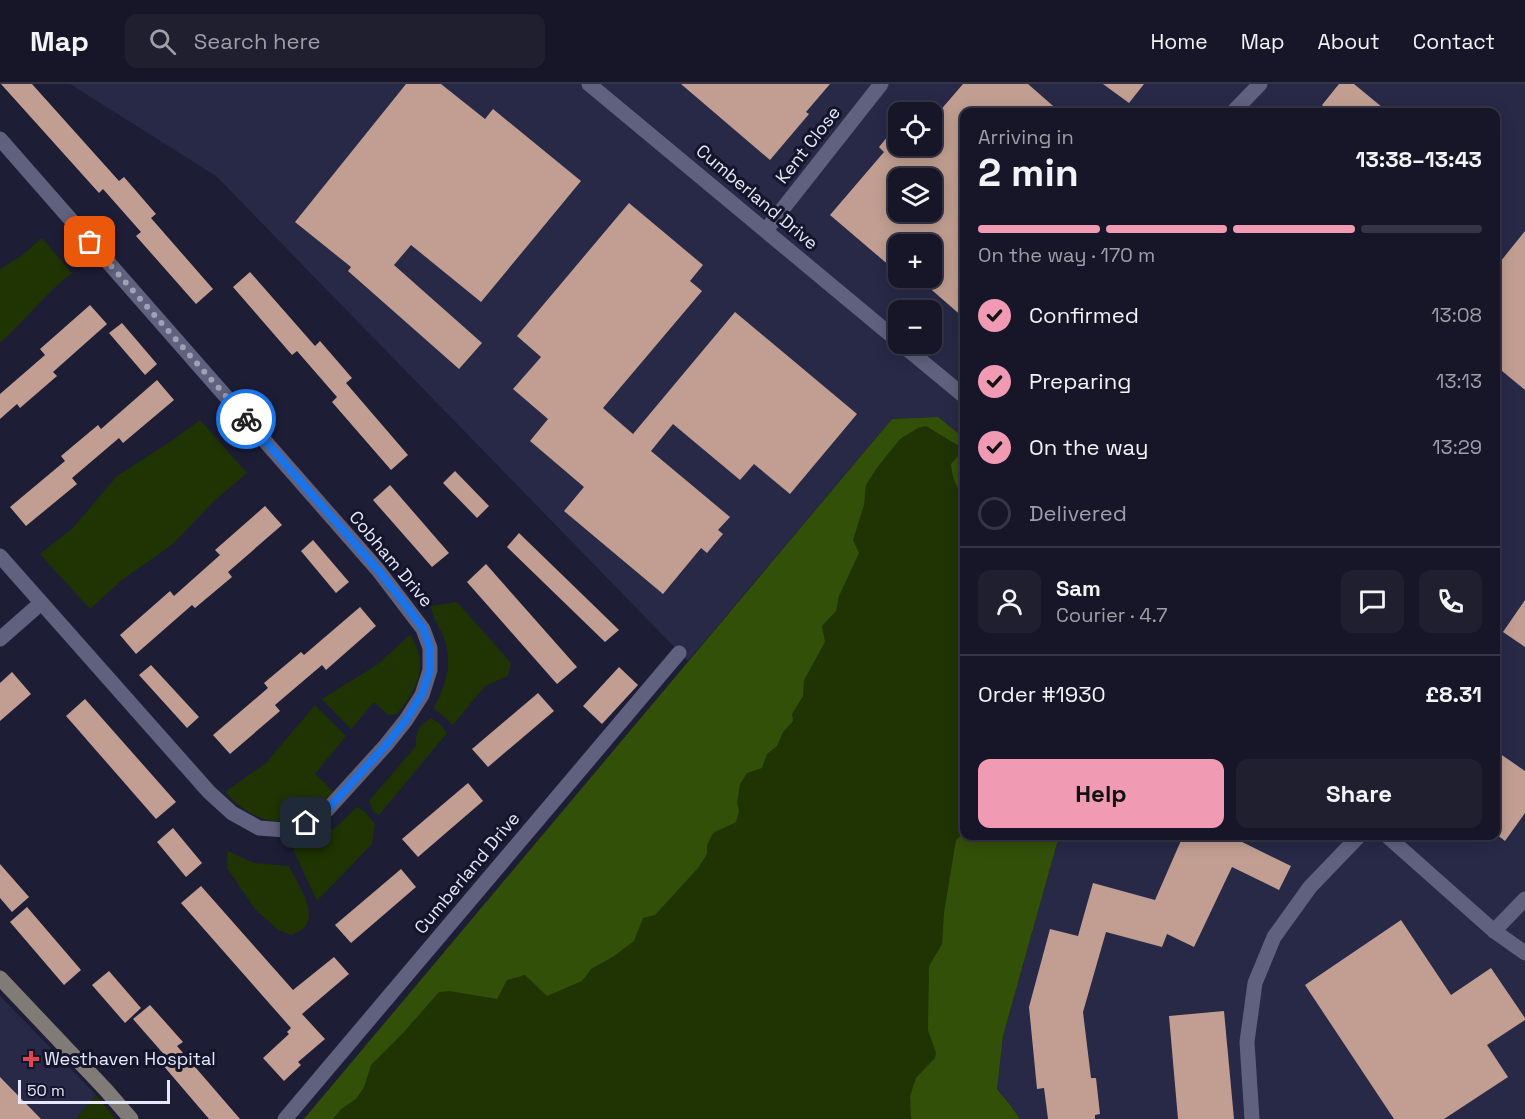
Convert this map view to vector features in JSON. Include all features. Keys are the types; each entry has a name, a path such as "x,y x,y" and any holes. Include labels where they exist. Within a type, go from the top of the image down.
{"main road":[{"path":"0,978 132,1119"}],"street":[{"name":"Cumberland Drive","path":"589,84 888,333"},
{"name":"Kent Close","path":"766,230 881,84"},
{"path":"1237,108 1260,84"},
{"name":"Cobham Drive","path":"0,139 378,570 423,628 430,648 430,670 422,694 406,720 327,810 306,823 285,830 260,828 232,813 209,792 0,556"},
{"name":"Cumberland Drive","path":"915,354 960,386"},
{"path":"0,639 41,603"},
{"name":"Cumberland Drive","path":"285,1119 679,653"},
{"path":"1252,1119 1247,1042 1255,982 1274,937 1310,887 1355,840"},
{"path":"1392,840 1494,931 1525,953"},
{"path":"1494,931 1525,898"}],"shaded area":[{"path":"70,84 1525,84 1525,1119 1020,1119 997,1089 1003,1036 1058,840 1500,840 1500,108 960,108 960,435 938,417 892,419 688,661 216,176"},
{"name":"Westhaven Hospital","path":"0,996 96,1095 76,1119 0,1119"}],"green space":[{"path":"42,238 72,273 0,343 0,269 21,256"},
{"path":"938,417 960,435 960,840 1058,840 1003,1036 997,1089 1020,1119 304,1119 892,419"},
{"path":"938,417 960,435 960,447 926,426 918,428 900,439 866,485 864,505 853,540 859,553 839,596 836,611 822,626 825,642 804,680 803,696 792,714 793,721 783,732 777,746 767,754 762,768 747,773 740,784 737,803 739,811 736,822 713,833 707,845 707,854 698,868 655,915 643,918 634,941 591,969 582,981 547,996 525,975 507,980 497,999 449,991 439,992 371,1065 364,1087 356,1099 341,1109 333,1119 304,1119 892,419"},
{"path":"200,420 247,473 214,501 173,544 123,579 90,609 40,554 73,528 117,476"},
{"path":"960,454 960,491 955,482 951,464"},
{"path":"457,602 511,663 508,676 485,686 453,725 434,708 445,680 448,654 431,606"},
{"path":"410,635 416,646 420,666 410,696 397,714 388,715 374,702 351,729 322,699 378,664"},
{"path":"315,705 346,736 315,774 334,792 307,814 279,821 252,814 238,805 225,792 266,763"},
{"path":"431,718 439,723 447,733 379,815 373,811 369,801 416,746 419,729"},
{"path":"357,807 365,812 375,824 372,844 317,901 293,849 317,840 336,827"},
{"path":"960,836 960,840 1058,840 1003,1036 997,1089 1020,1119 911,1118 910,1096 916,1078 935,1058 936,1053 928,1030 929,966 942,944 944,913 956,840"},
{"path":"228,851 254,863 289,866 308,906 308,922 304,928 291,935 278,930 255,909 227,868"},
{"path":"96,1095 116,1119 76,1119"}],"building":[{"path":"1,84 32,84 119,181 124,177 156,214 151,218 213,289 196,304 136,236 141,232 103,189 99,193"},
{"path":"406,84 441,84 485,119 493,109 581,181 481,302 411,245 394,265 482,343 459,369 348,271 351,267 295,222"},
{"path":"681,84 830,84 806,112 809,114 770,160"},
{"path":"963,84 1028,84 1055,108 960,108 960,315 930,288 942,288 942,234 888,234 888,264 830,215 884,152 879,147 888,136 888,156 942,156 942,108"},
{"path":"1103,84 1144,84 1129,103"},
{"path":"1339,84 1354,84 1383,108 1325,108 1322,105"},
{"path":"629,203 703,265 690,281 702,291 603,408 633,434 735,312 857,414 790,494 754,464 740,480 673,424 651,451 730,517 718,530 723,534 707,553 701,548 663,594 564,511 584,487 530,441 548,419 513,389 541,357 517,336"},
{"path":"1525,231 1525,390 1500,369 1500,262"},
{"path":"250,272 315,346 320,341 352,378 346,383 408,455 391,470 332,402 337,397 297,351 292,355 233,287"},
{"path":"90,305 107,324 53,372 57,376 20,408 17,404 0,419 0,394 45,355 40,349"},
{"path":"122,323 157,364 145,375 109,333"},
{"path":"157,380 174,400 123,443 119,438 72,478 77,484 26,526 10,507 65,461 61,456 98,425 101,429"},
{"path":"455,471 489,506 477,518 443,483"},
{"path":"390,485 449,553 432,567 373,500"},
{"path":"265,506 282,525 228,572 232,577 195,608 192,605 136,654 120,635 170,591 174,596 220,555 215,550"},
{"path":"519,533 619,630 605,642 507,547"},
{"path":"313,540 349,582 336,593 301,551"},
{"path":"486,564 577,667 557,684 467,582"},
{"path":"1525,600 1525,647 1503,632"},
{"path":"360,607 376,626 326,670 322,665 275,705 280,711 230,754 213,735 268,688 264,683 301,652 304,655"},
{"path":"151,665 199,717 187,728 139,675"},
{"path":"619,667 638,685 602,724 583,706"},
{"path":"12,672 31,694 0,721 0,683"},
{"path":"538,693 554,711 488,767 472,749"},
{"path":"85,699 176,802 156,819 66,716"},
{"path":"1500,754 1525,771 1525,813 1505,841 1500,837"},
{"path":"468,783 483,801 418,857 402,839"},
{"path":"173,828 202,863 186,877 157,842"},
{"path":"1181,840 1238,840 1291,866 1279,890 1232,867 1194,947 1167,934 1162,947 1106,932 1083,1012 1091,1078 1096,1078 1100,1114 1095,1115 1095,1119 1048,1119 1044,1088 1037,1089 1029,1007 1050,929 1078,936 1093,883 1155,900"},
{"path":"0,864 29,897 12,912 0,898"},
{"path":"401,869 416,887 351,943 335,925"},
{"path":"201,886 293,990 334,957 349,974 302,1014 325,1039 298,1062 301,1065 284,1081 263,1058 289,1034 287,1032 291,1028 181,903"},
{"path":"27,907 81,970 64,985 10,922"},
{"path":"1401,920 1451,995 1491,968 1525,1018 1487,1045 1508,1077 1444,1119 1394,1119 1305,985"},
{"path":"109,971 141,1008 125,1023 92,985"},
{"path":"150,1005 183,1042 177,1046 240,1119 209,1119 162,1064 168,1059 133,1019"},
{"path":"1224,1011 1234,1119 1178,1119 1169,1016"},
{"path":"0,1077 41,1119 0,1119"}],"way so far":[{"path":"90,242 246,419"}],"place":[{"name":"Westhaven Hospital","path":"31,1059"}],"route":[{"path":"246,419 378,570 423,628 430,648 430,670 422,694 406,720 327,810 306,823"}]}
